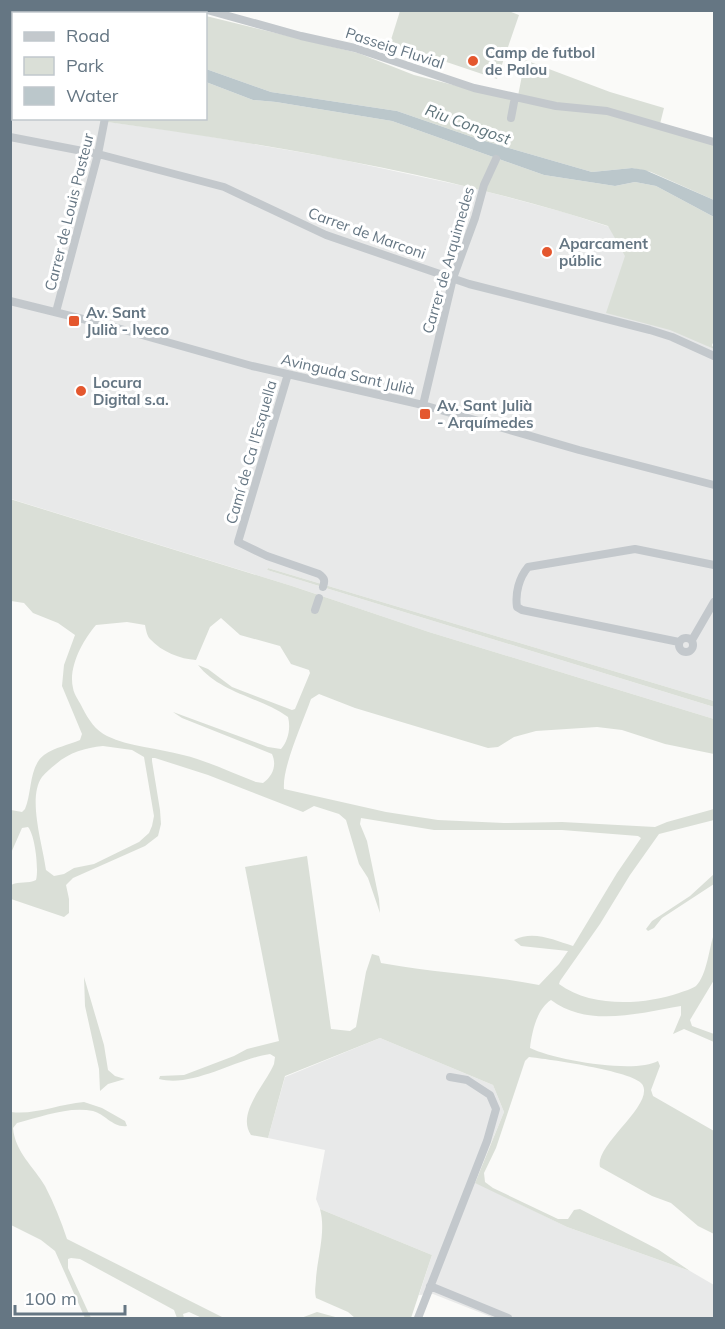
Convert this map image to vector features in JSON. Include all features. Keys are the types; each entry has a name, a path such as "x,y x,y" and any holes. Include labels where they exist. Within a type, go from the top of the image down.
{"street":[{"name":"Passeig Fluvial","path":"207,10 301,36 355,48 474,88 556,106 607,111 714,142"},
{"path":"511,118 515,97"},
{"name":"Carrer de Louis Pasteur","path":"56,312 98,154 105,120"},
{"name":"Carrer de Marconi","path":"10,137 98,154 224,188 326,235 468,284 650,330 714,356"},
{"name":"Carrer de Arquimedes","path":"423,405 453,278 475,218 484,184 496,159"},
{"name":"Avinguda Sant Julià","path":"10,301 191,350 423,405 579,450 714,485"},
{"name":"Camí de Ca l'Esquella","path":"288,374 238,542 267,556 319,574 325,581 323,587"},
{"path":"679,642 522,610 517,607 516,600 520,580 528,567 636,549 714,565"},
{"path":"315,610 319,598"},
{"path":"679,642 680,649 688,652 693,647 692,640 714,602"},
{"path":"679,642 684,638 692,640"},
{"path":"418,1318 487,1141 496,1110 490,1095 467,1080 450,1077"},
{"path":"430,1286 508,1318"}],"shaded area":[{"path":"11,112 12,120 93,120 189,133 334,158 473,188 563,212 669,246 708,346 714,349 714,701 268,568 267,570 714,707 714,719 429,632 292,586 11,499"},
{"path":"380,1038 493,1085 504,1112 475,1182 567,1227 690,1271 714,1285 714,1318 494,1318 433,1294 419,1295 432,1255 320,1209 316,1199 325,1150 268,1138 285,1077"}],"green space":[{"path":"165,10 183,12 122,12"},
{"name":"Camp de futbol de Palou","path":"506,10 519,15 497,79 390,43 400,11"},
{"path":"10,11 92,12 12,12 11,53"},
{"path":"207,16 358,53 414,75 517,101 525,60 610,92 664,108 659,128 714,145 714,200 651,172 632,168 592,172 478,139 397,111 271,92 207,69"},
{"path":"207,82 253,100 392,121 544,175 615,186 635,182 656,186 714,217 714,341 712,345 714,349 670,330 606,313 625,256 608,226 480,190 415,175 218,138 93,120 207,120"},
{"path":"10,499 292,586 429,632 714,719 714,754 665,744 622,730 597,727 536,731 514,737 498,747 488,748 355,708 319,694 311,699 284,780 284,789 386,812 438,820 504,823 562,822 655,827 714,809 714,820 659,834 559,984 572,992 602,1001 634,1002 679,993 696,986 700,981 714,934 714,980 690,1020 692,1026 714,1034 714,1042 684,1029 673,1034 681,1015 681,1006 631,1015 597,1016 565,1009 551,1000 539,1015 530,1048 557,1057 594,1064 632,1066 647,1065 658,1061 660,1066 651,1090 653,1096 714,1131 714,1234 698,1226 671,1203 652,1196 600,1167 606,1148 633,1113 644,1092 642,1084 635,1079 607,1070 529,1057 525,1061 496,1148 484,1173 485,1182 493,1188 558,1219 568,1219 574,1210 580,1209 659,1250 690,1271 567,1227 475,1183 504,1112 493,1085 380,1038 285,1076 268,1138 251,1135 247,1126 247,1117 254,1099 274,1064 275,1057 270,1054 186,1080 159,1079 160,1076 184,1075 247,1049 279,1041 245,867 307,856 331,1029 350,1031 356,1027 366,972 372,954 379,956 381,963 539,985 568,951 521,946 514,940 536,936 573,946 641,838 562,830 434,830 361,818 360,824 367,841 380,913 368,878 359,864 346,820 339,814 314,806 303,812 208,775 152,758 160,810 161,824 158,836 145,846 73,878 66,885 69,913 64,917 11,899 11,885 36,880 37,868 36,852 28,827 22,828 11,853 11,810 22,812 25,809 33,773 39,760 53,750 80,740 82,734 62,686 64,665 75,635 58,623 33,613 24,603 11,601","holes":["221,618 240,635 280,646 291,664 309,670 310,673 295,709 292,710 232,687 208,669 198,665 217,682 288,717 288,734 281,749 268,747 173,712 182,718 272,754 273,770 263,783 192,758 125,743 107,736 90,721 74,691 72,680 75,663 86,638 96,625 127,622 145,625 149,638 160,648 178,656 196,660 210,627","103,746 132,750 144,757 154,816 152,826 149,833 139,842 94,864 74,868 64,874 54,876 46,870 39,835 36,809 38,786 45,773 67,756 84,749"]},
{"path":"268,568 714,701 714,707 267,570"},
{"path":"714,874 714,884 662,918 654,928 648,931 646,929 652,921 690,896"},
{"path":"84,977 104,1045 108,1070 115,1076 125,1079 108,1084 100,1091 99,1069 85,1006"},
{"path":"84,1102 102,1108 125,1121 127,1126 117,1125 93,1111 74,1110 17,1123 13,1128 17,1145 48,1192 67,1239 224,1318 202,1318 189,1312 183,1314 184,1318 177,1318 174,1310 80,1259 71,1258 68,1259 68,1268 91,1318 85,1318 55,1251 41,1240 11,1225 11,1112 38,1111"},
{"path":"320,1209 432,1255 411,1318 355,1318 348,1312 316,1298 316,1278 322,1234"},
{"path":"317,1312 339,1318 301,1318"}],"water":[{"path":"207,69 271,92 397,111 478,139 592,172 632,168 645,170 714,200 714,217 656,186 635,182 615,186 544,175 392,121 253,100 207,82"}],"place":[{"name":"Camp de futbol de Palou","path":"473,61"},
{"name":"Aparcament públic","path":"547,252"},
{"name":"Av. Sant Julià - Iveco","path":"74,321"},
{"name":"Locura Digital s.a.","path":"81,391"},
{"name":"Av. Sant Julià - Arquímedes","path":"425,414"}],"water label":[{"name":"Riu Congost","path":"468,124"}]}
